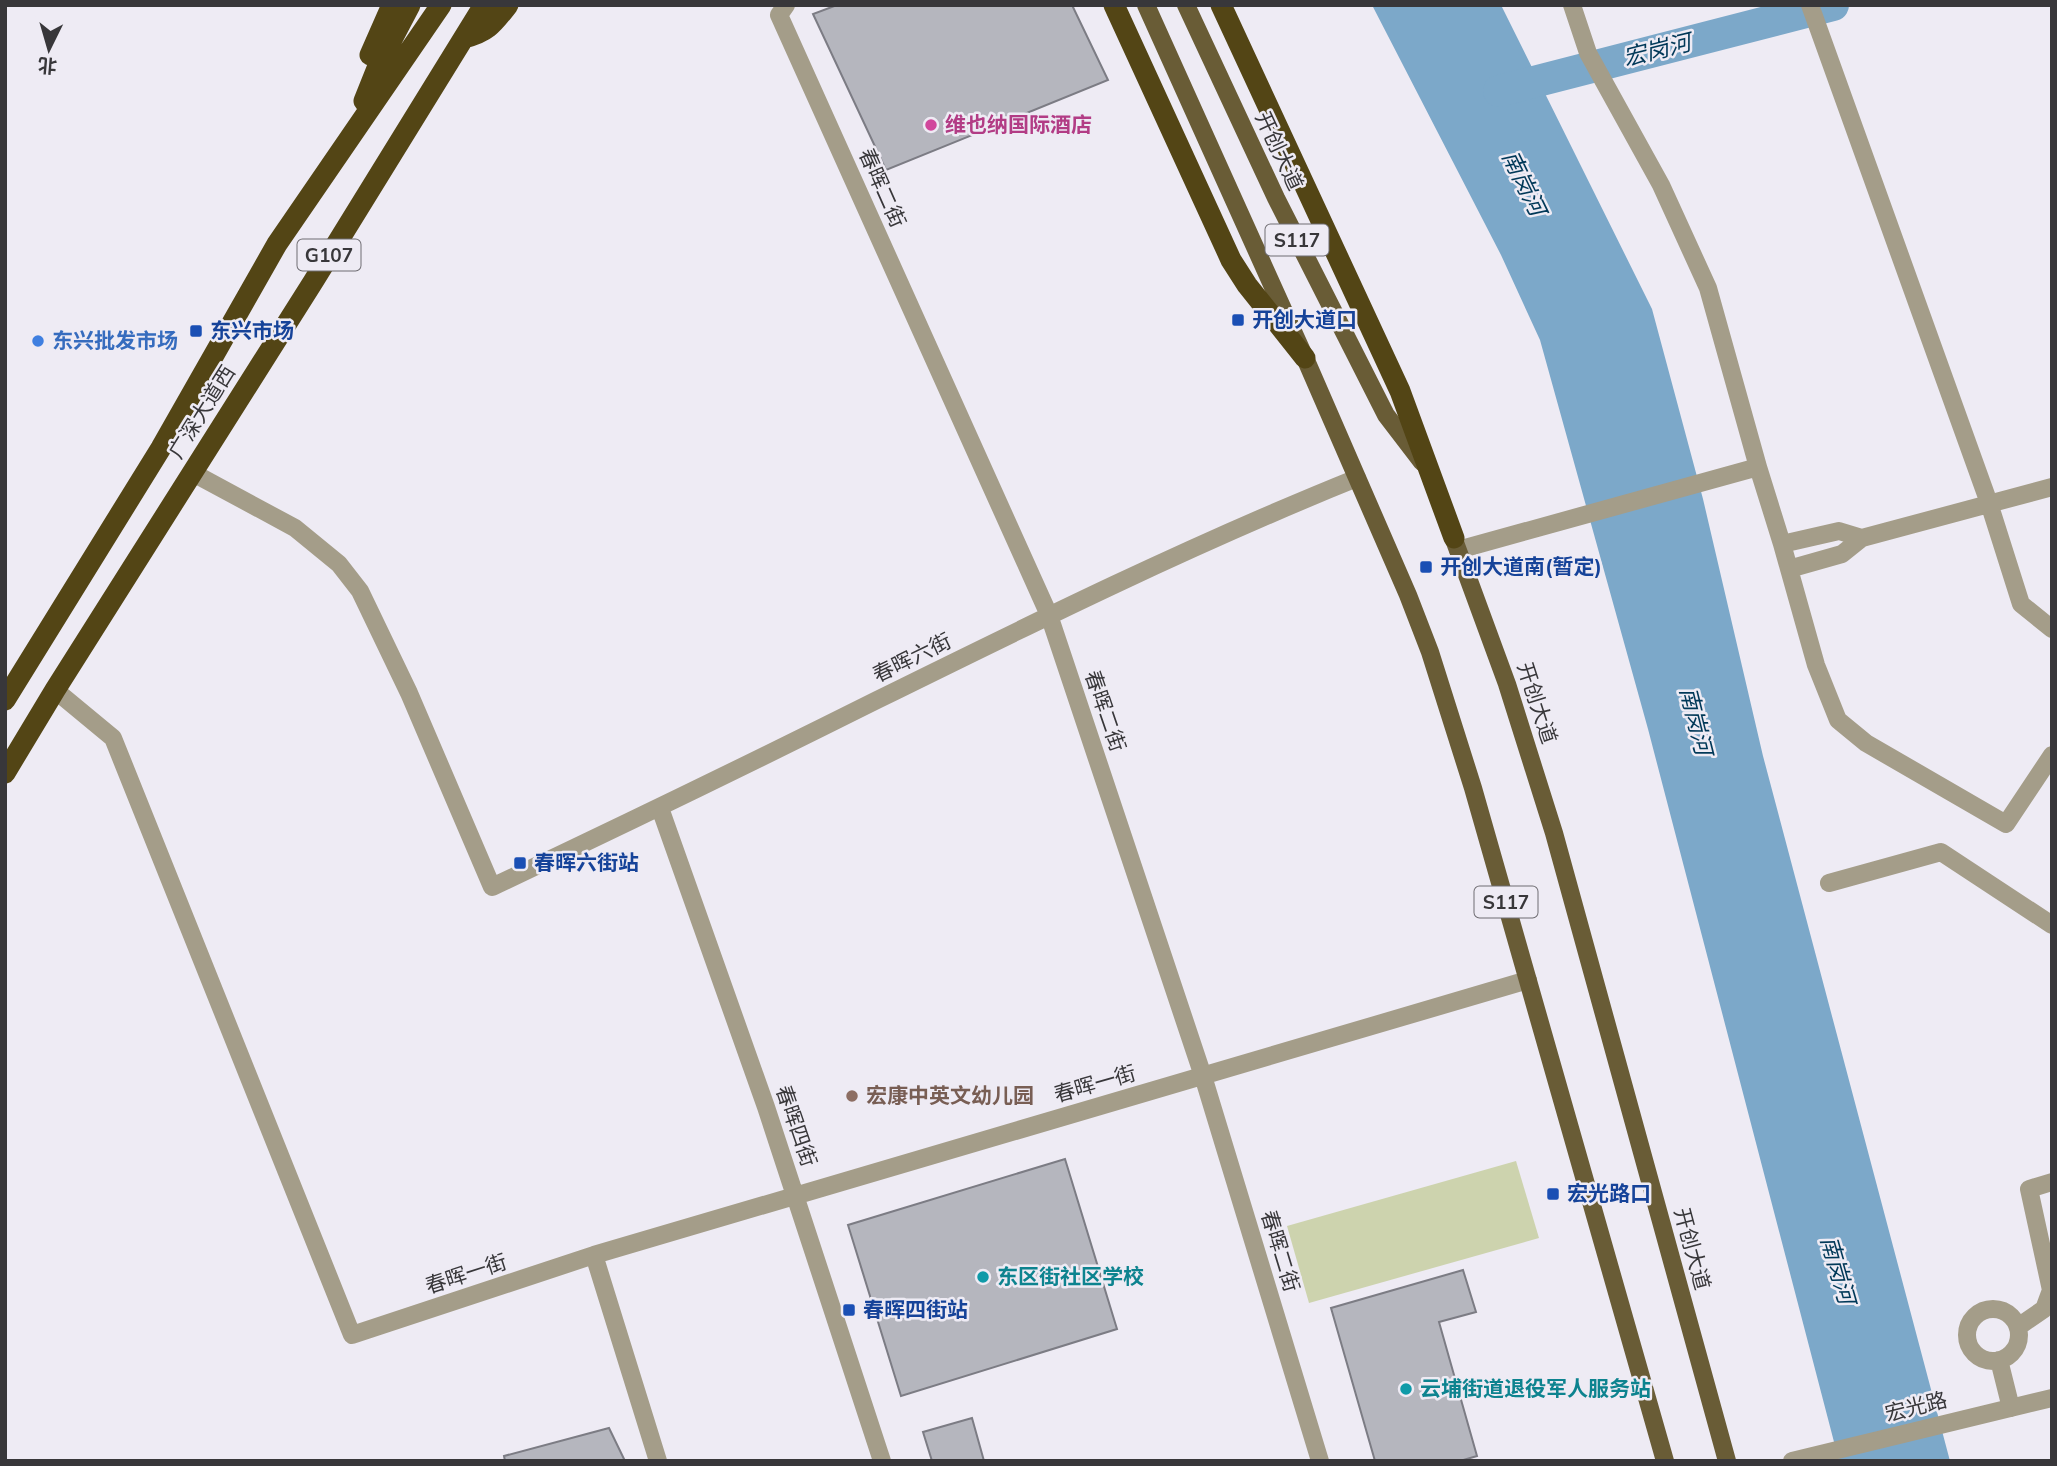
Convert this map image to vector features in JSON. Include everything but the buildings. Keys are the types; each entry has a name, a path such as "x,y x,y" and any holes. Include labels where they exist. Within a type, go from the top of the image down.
{"highway":[{"path":"351,134 359,80 391,5"},
{"path":"351,134 378,66 410,5"},
{"name":"广深大道西","path":"5,700 161,448 277,244 441,5"},
{"name":"广深大道西","path":"5,773 484,5"},
{"path":"464,38 490,28 508,5"},
{"path":"1114,5 1231,260 1247,285 1305,358"},
{"path":"1221,5 1400,391 1456,544"}],"main road":[{"name":"S117","path":"1146,5 1305,358 1430,652 1473,788 1665,1461"},
{"name":"开创大道","path":"1186,5 1276,198 1386,415 1424,466 1456,544 1507,684 1554,833 1727,1461"}],"street":[{"name":"春晖二街","path":"786,5 779,15 1049,615 1203,1076 1320,1461"},
{"path":"1573,5 1588,53 1661,185 1708,288 1816,665 1838,720 1866,743 2006,824 2052,755"},
{"path":"1810,5 1989,503 2021,604 2052,629"},
{"path":"1456,544 1577,517 1758,467"},
{"name":"春晖六街","path":"193,473 295,528 339,564 360,591 400,673 492,887 660,808 1049,615 1260,518 1356,478"},
{"path":"1789,569 1842,554 1862,538 2052,487"},
{"path":"1782,544 1839,531 1862,538"},
{"name":"春晖一街","path":"55,690 113,738 352,1335 594,1255 1528,980"},
{"name":"春晖四街","path":"660,808 796,1196 882,1461"},
{"path":"1829,883 1941,852 2052,925"},
{"path":"2018,1327 2044,1309 2051,1290 2029,1189 2052,1182"},
{"path":"594,1255 658,1461"},
{"path":"1992,1309 2008,1314 2018,1327 2018,1344 2013,1351 1999,1360 1982,1359 1969,1346 1967,1338 1971,1321 1976,1315 1992,1309"},
{"path":"1999,1360 2011,1408"},
{"name":"宏光路","path":"1792,1461 2052,1398"}],"green space":[{"path":"1516,1161 1539,1238 1309,1303 1287,1226"}],"water":[{"name":"南岗河","path":"1372,5 1501,5 1652,309 1703,499 1763,756 1950,1461 1839,1461 1648,729 1540,340 1501,255"}],"waterway":[{"name":"宏岗河","path":"1499,91 1833,5"}],"place":[{"name":"维也纳国际酒店","path":"931,125"},
{"name":"开创大道口","path":"1238,320"},
{"name":"东兴市场","path":"196,331"},
{"name":"东兴批发市场","path":"38,341"},
{"name":"开创大道南(暂定)","path":"1426,567"},
{"name":"春晖六街站","path":"520,863"},
{"name":"宏康中英文幼儿园","path":"852,1096"},
{"name":"宏光路口","path":"1553,1194"},
{"name":"东区街社区学校","path":"983,1277"},
{"name":"春晖四街站","path":"849,1310"},
{"name":"云埔街道退役军人服务站","path":"1406,1389"}]}
